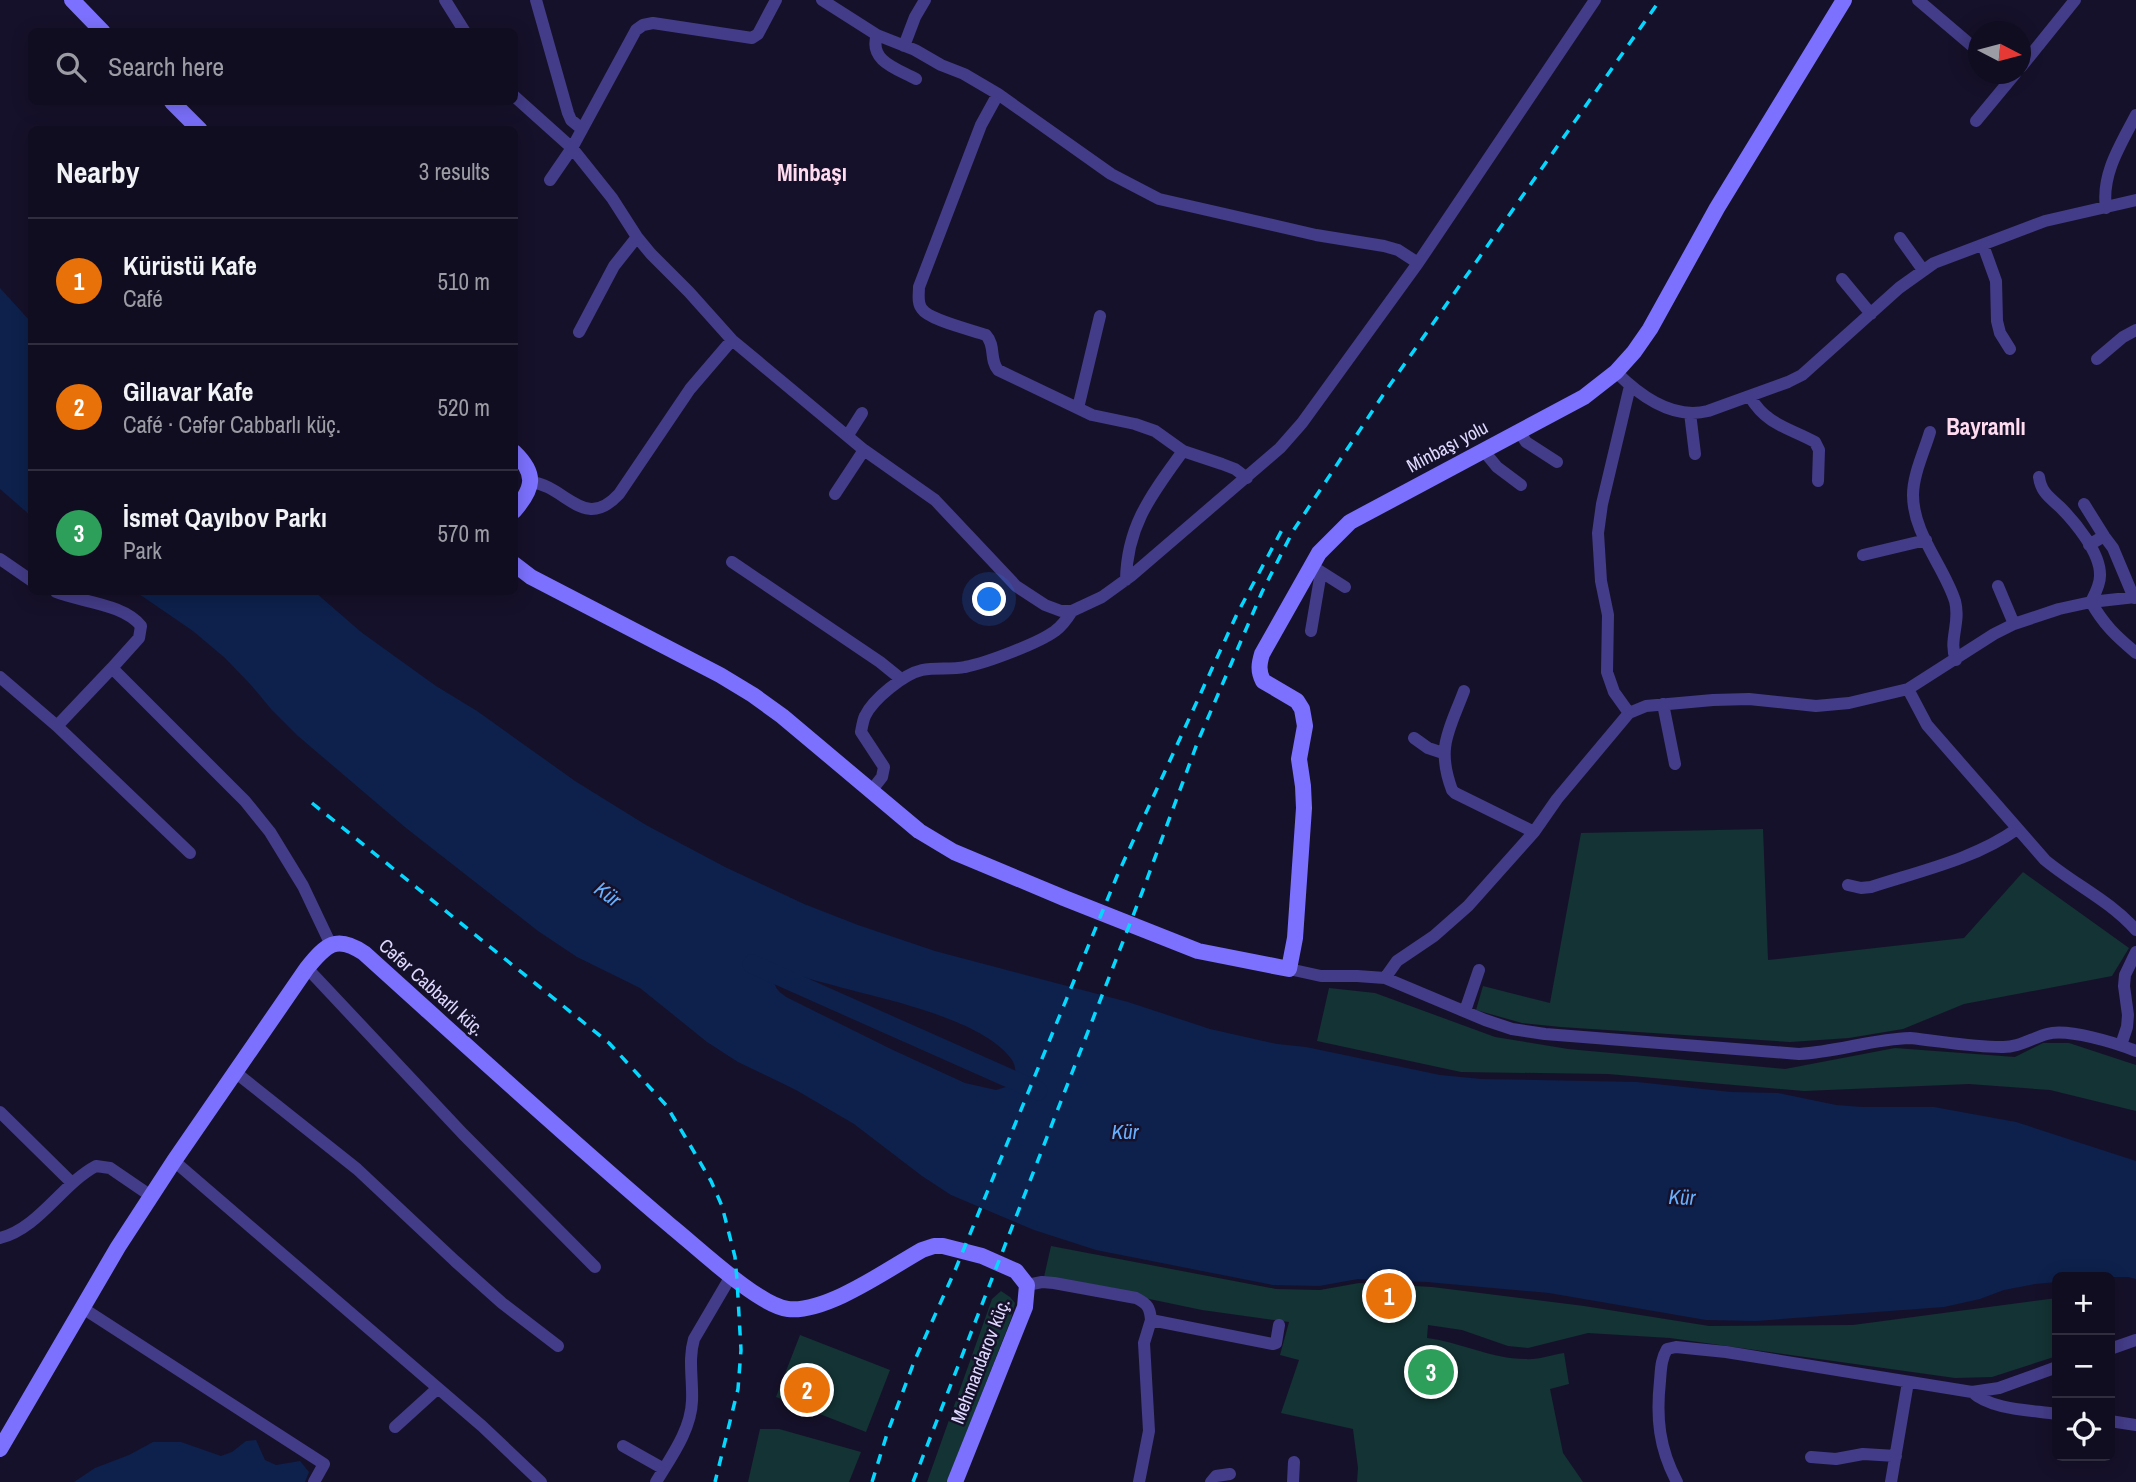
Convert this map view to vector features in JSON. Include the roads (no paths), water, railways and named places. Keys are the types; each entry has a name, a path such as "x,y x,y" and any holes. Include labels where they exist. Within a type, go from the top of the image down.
{"street":[{"path":"72,0 99,28"},
{"path":"445,0 462,28"},
{"path":"536,0 568,113 571,120 582,129"},
{"path":"550,180 572,148 636,30 653,23 752,38 758,34 776,0"},
{"path":"822,0 877,35 964,74 998,94 1111,174 1159,199 1316,235 1384,246 1398,250 1418,263"},
{"path":"905,46 911,25 925,0"},
{"path":"518,100 572,148 612,198 637,237 732,340 864,450 941,506 1017,586 1045,605 1061,611 1072,611 1102,597 1126,580 1247,478 1280,448 1302,423 1418,263 1595,0"},
{"name":"Minbaşı yolu","path":"1289,969 1295,937 1304,808 1299,759 1305,726 1302,709 1297,701 1263,681 1259,670 1262,654 1316,569 1329,541 1350,522 1584,397 1616,372 1634,352 1650,329 1717,208 1844,0"},
{"path":"1918,0 1968,42"},
{"path":"2031,55 2075,0"},
{"path":"877,35 875,52 881,59 916,79"},
{"path":"1976,121 2007,84"},
{"path":"998,94 981,125 919,287 918,298 922,310 930,316 986,335 990,340 993,365 998,370 1092,415 1156,431 1183,451 1234,469 1247,478"},
{"path":"175,105 196,126"},
{"path":"2106,208 2105,188 2113,160 2136,115"},
{"path":"1616,372 1630,386 1662,405 1681,413 1708,411 1802,375 1923,270 1944,258 2045,221 2136,200"},
{"path":"579,332 614,266 637,237"},
{"path":"1900,238 1923,270"},
{"path":"1983,244 1996,281 2000,333 2010,349"},
{"path":"1842,279 1871,314"},
{"path":"1077,408 1100,316"},
{"path":"2097,359 2123,337 2136,330"},
{"path":"531,482 548,486 577,506 589,509 610,503 619,494 690,388 732,340"},
{"path":"1629,713 1614,692 1607,672 1608,615 1601,581 1598,533 1602,504 1630,386"},
{"path":"1750,397 1769,421 1815,442 1819,450 1818,481"},
{"path":"848,435 862,413"},
{"path":"1690,413 1695,454"},
{"path":"1519,431 1526,442 1557,462"},
{"path":"1930,432 1913,495 1914,504 1926,540 1955,604 1957,619 1952,642 1956,660"},
{"path":"835,494 864,450"},
{"path":"1483,450 1497,467 1521,485"},
{"path":"1126,580 1126,559 1133,529 1146,503 1183,451"},
{"path":"518,457 529,470 531,482 528,494 518,507"},
{"path":"2039,477 2041,488 2075,522 2089,545 2101,575 2091,602"},
{"path":"1385,978 1396,961 1434,936 1468,906 1534,832 1557,799 1629,713 1646,706 1749,699 1816,706 1849,704 1908,689 2014,624 2059,609 2135,597 2113,548 2084,504"},
{"path":"2089,545 2104,536"},
{"path":"1863,555 1926,540"},
{"path":"0,559 28,577"},
{"path":"732,562 901,679"},
{"path":"518,567 531,577 720,675 753,695 937,844 979,864 1198,950 1321,976 1385,978 1512,1029 1545,1034 1799,1054 1903,1038 2005,1048 2051,1033 2066,1033 2136,1051"},
{"path":"1311,631 1316,569 1345,587"},
{"path":"1998,586 2014,624"},
{"path":"57,726 139,638 141,626 121,611 66,595"},
{"path":"2091,602 2108,629 2136,653"},
{"path":"871,791 882,777 884,767 861,732 864,716 872,705 901,679 924,670 962,668 1036,641 1053,633 1072,611"},
{"path":"0,1448 81,1307 150,1196 307,968 331,945 303,886 270,832 241,796 111,668"},
{"path":"0,677 57,726 190,853"},
{"path":"1908,689 1927,725 2045,860 2113,906 2133,927"},
{"path":"1464,691 1443,753 1450,785 1455,793 1534,832"},
{"path":"1663,705 1675,764"},
{"path":"1414,738 1428,748 1443,753"},
{"path":"1848,885 1861,888 1884,883 1982,850 2017,829"},
{"path":"2133,927 2136,909"},
{"name":"Cəfər Cabbarlı küç.","path":"331,945 339,942 363,953 587,1155 731,1276 775,1306 797,1310 834,1299 922,1250"},
{"path":"2121,1045 2128,1014 2123,986 2136,952"},
{"path":"307,968 463,1134 595,1267"},
{"path":"1465,1012 1479,970"},
{"path":"236,1072 358,1168 492,1295 558,1346"},
{"path":"0,1112 72,1183"},
{"path":"174,1161 501,1443 541,1482"},
{"path":"0,1238 19,1231 89,1169 102,1166 110,1168 150,1196"},
{"name":"Mehmandarov küç.","path":"922,1250 943,1246 982,1256 1016,1271 1027,1285 1025,1307 955,1482"},
{"path":"656,1482 690,1417 691,1350 694,1339 731,1276"},
{"path":"1027,1285 1055,1283 1136,1298 1146,1303 1150,1309 1144,1343 1149,1431 1139,1482"},
{"path":"81,1307 324,1464 314,1482"},
{"path":"1150,1320 1273,1344 1276,1343 1279,1325"},
{"path":"2115,1347 2136,1340"},
{"path":"1677,1482 1661,1443 1657,1409 1662,1359 1667,1349 1676,1347 1726,1352 1972,1392 1999,1388 2052,1369"},
{"path":"1891,1482 1909,1381"},
{"path":"395,1427 438,1388"},
{"path":"1972,1392 1991,1404 2052,1413"},
{"path":"2115,1423 2136,1425"},
{"path":"623,1446 664,1469"},
{"path":"1811,1457 1836,1459 1863,1454 1896,1456"},
{"path":"1293,1482 1294,1462"},
{"path":"1211,1482 1216,1476 1230,1474"}],"water":[{"path":"0,288 28,319 28,513 0,489"},
{"name":"Kür","path":"140,595 318,595 361,632 575,781 646,825 725,867 804,904 935,951 1128,1002 1210,1029 1440,1075 1481,1079 1637,1082 1731,1092 1778,1093 1836,1105 1934,1107 2016,1122 2136,1161 2136,1279 2115,1277 2115,1272 2052,1272 2052,1282 2004,1290 1980,1299 1944,1307 1756,1321 1706,1320 1549,1293 1427,1282 1358,1279 1319,1286 1273,1285 1096,1250 1034,1230 951,1195 854,1124 796,1090 738,1062 707,1042 640,988 577,957 538,931 406,828 298,736 251,685 193,631","holes":["785,973 931,1012 976,1031 994,1042 1013,1062 1015,1077 1012,1085 996,1090 965,1083 788,998 776,987 774,977"]},
{"path":"256,1440 265,1460 276,1465 300,1461 309,1472 305,1482 74,1482 95,1468 153,1442 181,1442 221,1456 232,1452 246,1441"}],"waterway":[{"name":"Kür","path":"752,964 1038,1091"}],"railway":[{"path":"913,1482 1143,890 1198,741 1262,592 1293,531 1387,389 1660,0"},
{"path":"872,1482 914,1362 956,1268 1117,876 1237,614 1283,528"},
{"path":"312,803 609,1043 666,1105 690,1145 722,1206 735,1257 737,1280 741,1350 738,1389 715,1482"}],"place":[{"name":"Kürüstü Kafe","path":"1389,1296"},
{"name":"İsmət Qayıbov Parkı","path":"1431,1372"},
{"name":"Gilıavar Kafe","path":"807,1390"}],"district":[{"name":"Minbaşı","path":"812,172"},
{"name":"Bayramlı","path":"1986,426"}]}
